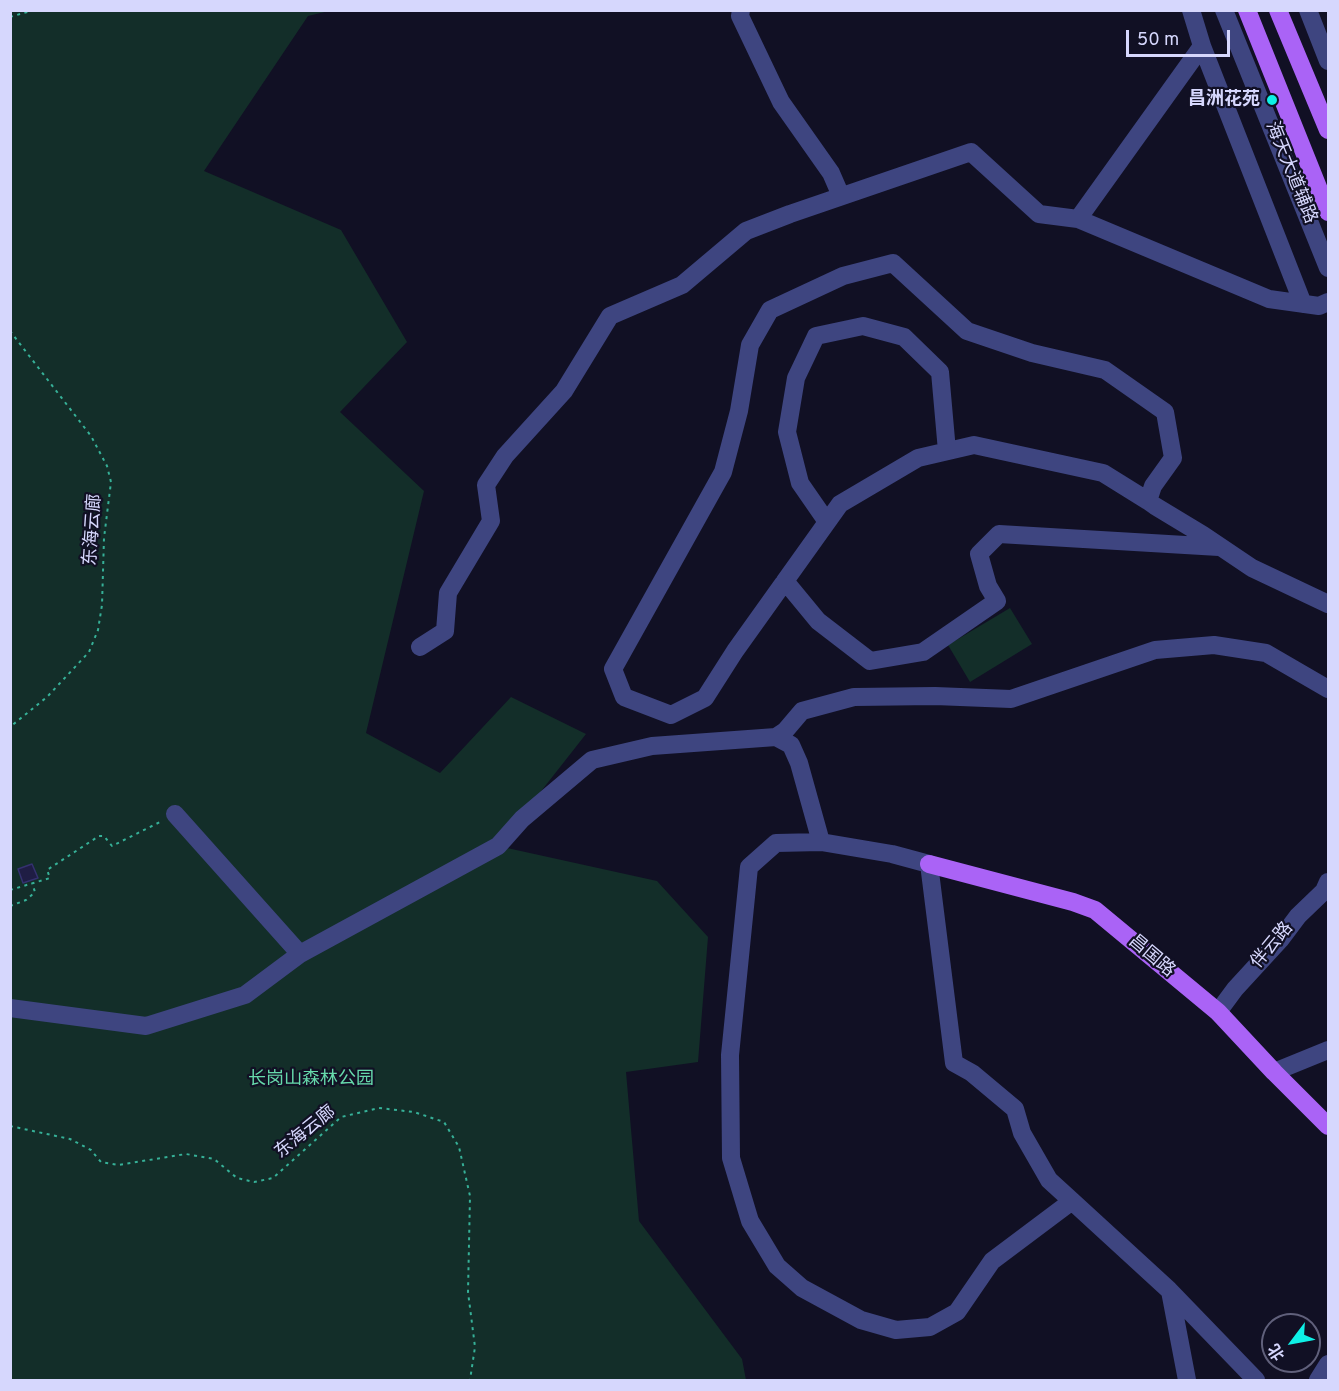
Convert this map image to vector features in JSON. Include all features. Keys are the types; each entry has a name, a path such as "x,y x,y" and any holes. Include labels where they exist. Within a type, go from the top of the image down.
{"main road":[{"path":"1247,10 1329,212"},
{"path":"1278,10 1329,130"},
{"name":"昌国路","path":"929,864 1073,902 1095,910 1218,1012 1329,1126"}],"street":[{"path":"741,10 740,16 781,102 831,172 841,196"},
{"path":"1191,10 1202,46 1303,304"},
{"name":"海天大道辅路","path":"1224,10 1329,268"},
{"path":"1308,10 1329,61"},
{"path":"1078,219 1202,46"},
{"path":"420,647 445,631 448,593 491,521 486,485 505,456 564,391 610,316 682,285 746,231 971,152 1039,214 1078,219 1269,299 1319,306 1329,302"},
{"path":"1148,501 1154,486 1173,458 1165,412 1105,370 1032,353 967,331 893,263 843,276 770,310 750,345 739,411 723,472 613,669 624,697 671,715 705,698 735,651 840,504 918,458 975,445 1103,473 1252,568 1329,604"},
{"path":"827,522 800,483 787,432 796,378 816,336 864,326 904,337 940,372 946,451"},
{"path":"785,581 818,621 870,661 923,652 997,601 988,586 979,554 999,534 1221,547"},
{"path":"10,1008 146,1026 244,995 300,954 498,846 522,819 592,760 652,746 776,737 785,731 802,711 854,698 935,696 1011,699 1155,650 1214,645 1266,653 1329,688"},
{"path":"776,737 791,745 799,764 821,842"},
{"path":"176,814 300,954"},
{"path":"1072,1201 992,1261 957,1312 930,1327 896,1330 861,1320 802,1288 777,1266 750,1221 731,1158 730,1055 749,867 777,843 821,842 892,854 929,864 954,1063 972,1073 1015,1109 1022,1133 1049,1180 1072,1201 1169,1290 1257,1380"},
{"name":"伴云路","path":"1218,1012 1298,916 1324,891 1329,882"},
{"path":"1274,1072 1329,1050"},
{"path":"1169,1290 1187,1380"},
{"path":"1318,1380 1329,1364"}],"path":[{"path":"10,16 34,10"},
{"name":"东海云廊","path":"10,331 91,436 107,466 111,482 104,538 102,605 98,630 89,652 47,697 10,727"},
{"path":"10,890 50,878 47,870 99,836 105,836 112,846 176,814"},
{"path":"10,906 26,900 35,892 32,883"},
{"name":"东海云廊","path":"10,1126 70,1139 91,1150 101,1162 118,1165 186,1154 214,1159 237,1178 254,1182 273,1178 341,1117 379,1108 414,1112 444,1122 459,1147 470,1196 468,1292 475,1347 470,1380"}],"green space":[{"name":"长岗山森林公园","path":"10,11 329,11 308,16 204,171 341,230 407,342 340,412 424,491 366,733 440,773 511,697 586,734 498,846 657,881 708,937 698,1062 626,1072 639,1221 742,1359 746,1380 11,1380"},
{"path":"1010,608 1032,644 970,682 948,645"}],"building":[{"path":"32,864 38,878 23,883 18,869"}],"place":[{"name":"昌洲花苑","path":"1272,100"}]}
